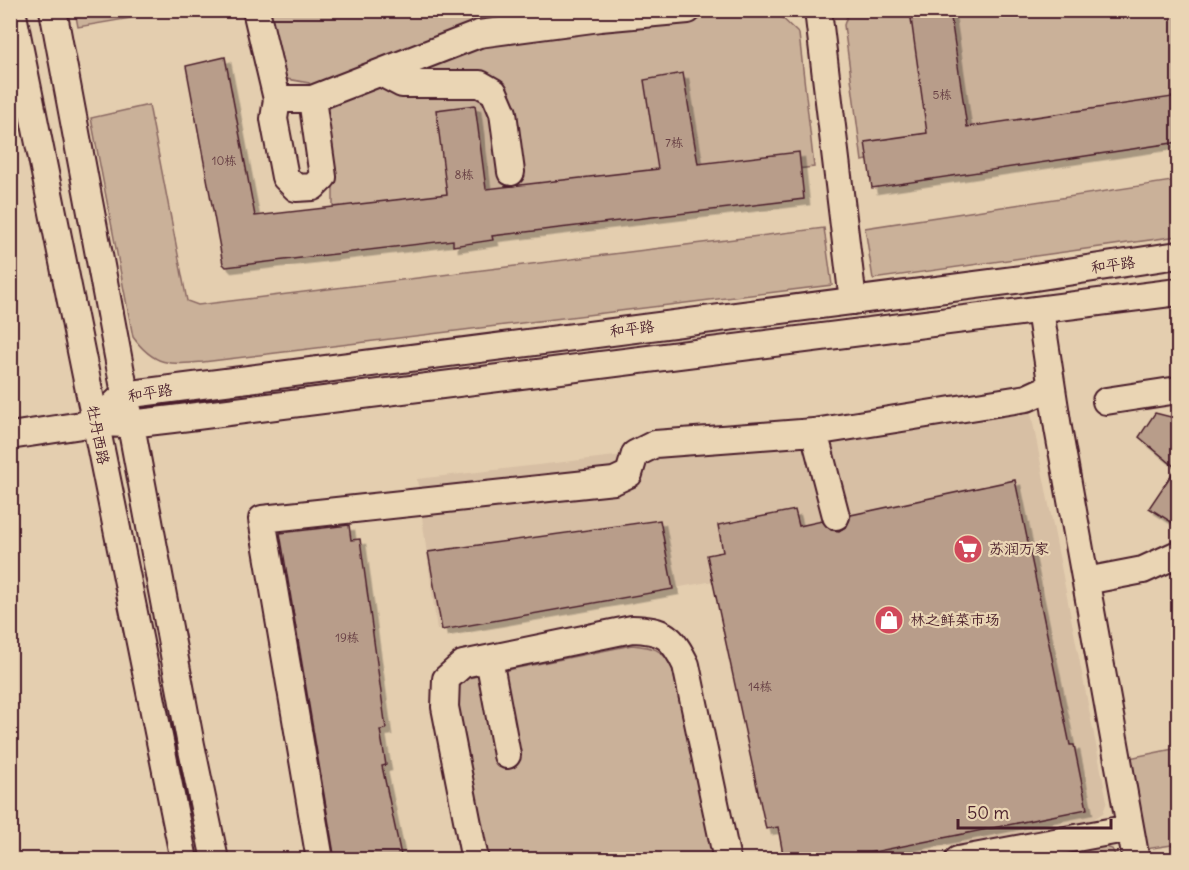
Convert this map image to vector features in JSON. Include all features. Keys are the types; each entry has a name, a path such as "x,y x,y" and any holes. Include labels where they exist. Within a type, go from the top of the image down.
{"street":[{"name":"牡丹西路","path":"12,10 184,860"},
{"path":"53,10 124,395 215,860"},
{"path":"256,10 277,99 274,119 285,177 296,188 313,187 323,177 312,99"},
{"path":"277,99 312,99 479,34 600,14 688,10"},
{"path":"818,10 853,301"},
{"path":"381,74 402,84 480,84 494,92 503,113 511,172"},
{"name":"和平路","path":"95,423 124,395 853,301 1179,255"},
{"name":"和平路","path":"10,436 95,423 130,424 1179,292"},
{"path":"1040,310 1051,387 1136,860"},
{"path":"320,860 262,519 614,482 629,474 635,454 655,444 814,432 1027,398 1051,387"},
{"path":"1106,401 1179,390"},
{"path":"814,432 836,516"},
{"path":"1086,581 1143,570 1179,554"},
{"path":"476,860 445,706 446,679 463,664 632,629 650,629 667,636 676,645 686,665 727,860"},
{"path":"489,659 507,755"},
{"path":"958,860 1130,828"}],"shaded area":[{"path":"706,10 707,17 776,12 799,34 814,167 333,221 333,176 324,113 309,83 287,79 277,56 271,11"},
{"path":"849,10 1178,11 1178,101 862,161 844,25"},
{"path":"75,11 130,11 131,18 78,27"},
{"path":"149,105 187,301 198,305 824,228 832,285 203,362 164,362 148,354 133,337 91,118"},
{"path":"1178,180 1178,236 873,279 865,228"},
{"path":"1030,408 1107,801 1103,813 1092,820 878,859 799,859 742,576 437,630 417,479"},
{"path":"632,645 660,652 672,667 714,859 481,859 451,712 458,686 468,678"},
{"path":"1178,748 1178,844 1146,849 1129,758"},
{"path":"1103,846 1112,849 1117,859 1030,859"}],"building":[{"path":"950,11 967,127 1179,96 1179,142 872,188 865,142 927,133 911,18"},
{"path":"225,57 255,216 447,194 436,110 475,105 486,189 658,169 644,80 683,73 698,164 799,152 804,199 492,236 493,240 453,246 453,240 226,267 223,264 186,66"},
{"path":"1155,413 1179,419 1179,527 1149,508 1176,468 1139,437"},
{"path":"1015,480 1070,745 1074,745 1087,809 834,860 784,860 778,827 766,829 707,555 723,552 718,525 795,510 799,526 822,521 831,530 839,531 847,526 851,515"},
{"path":"660,520 673,589 442,630 428,552"},
{"path":"349,525 351,540 360,539 386,729 380,730 386,765 382,766 402,860 335,860 280,533"}],"place":[{"name":"苏润万家","path":"968,549"},
{"name":"林之鲜菜市场","path":"889,620"}]}
